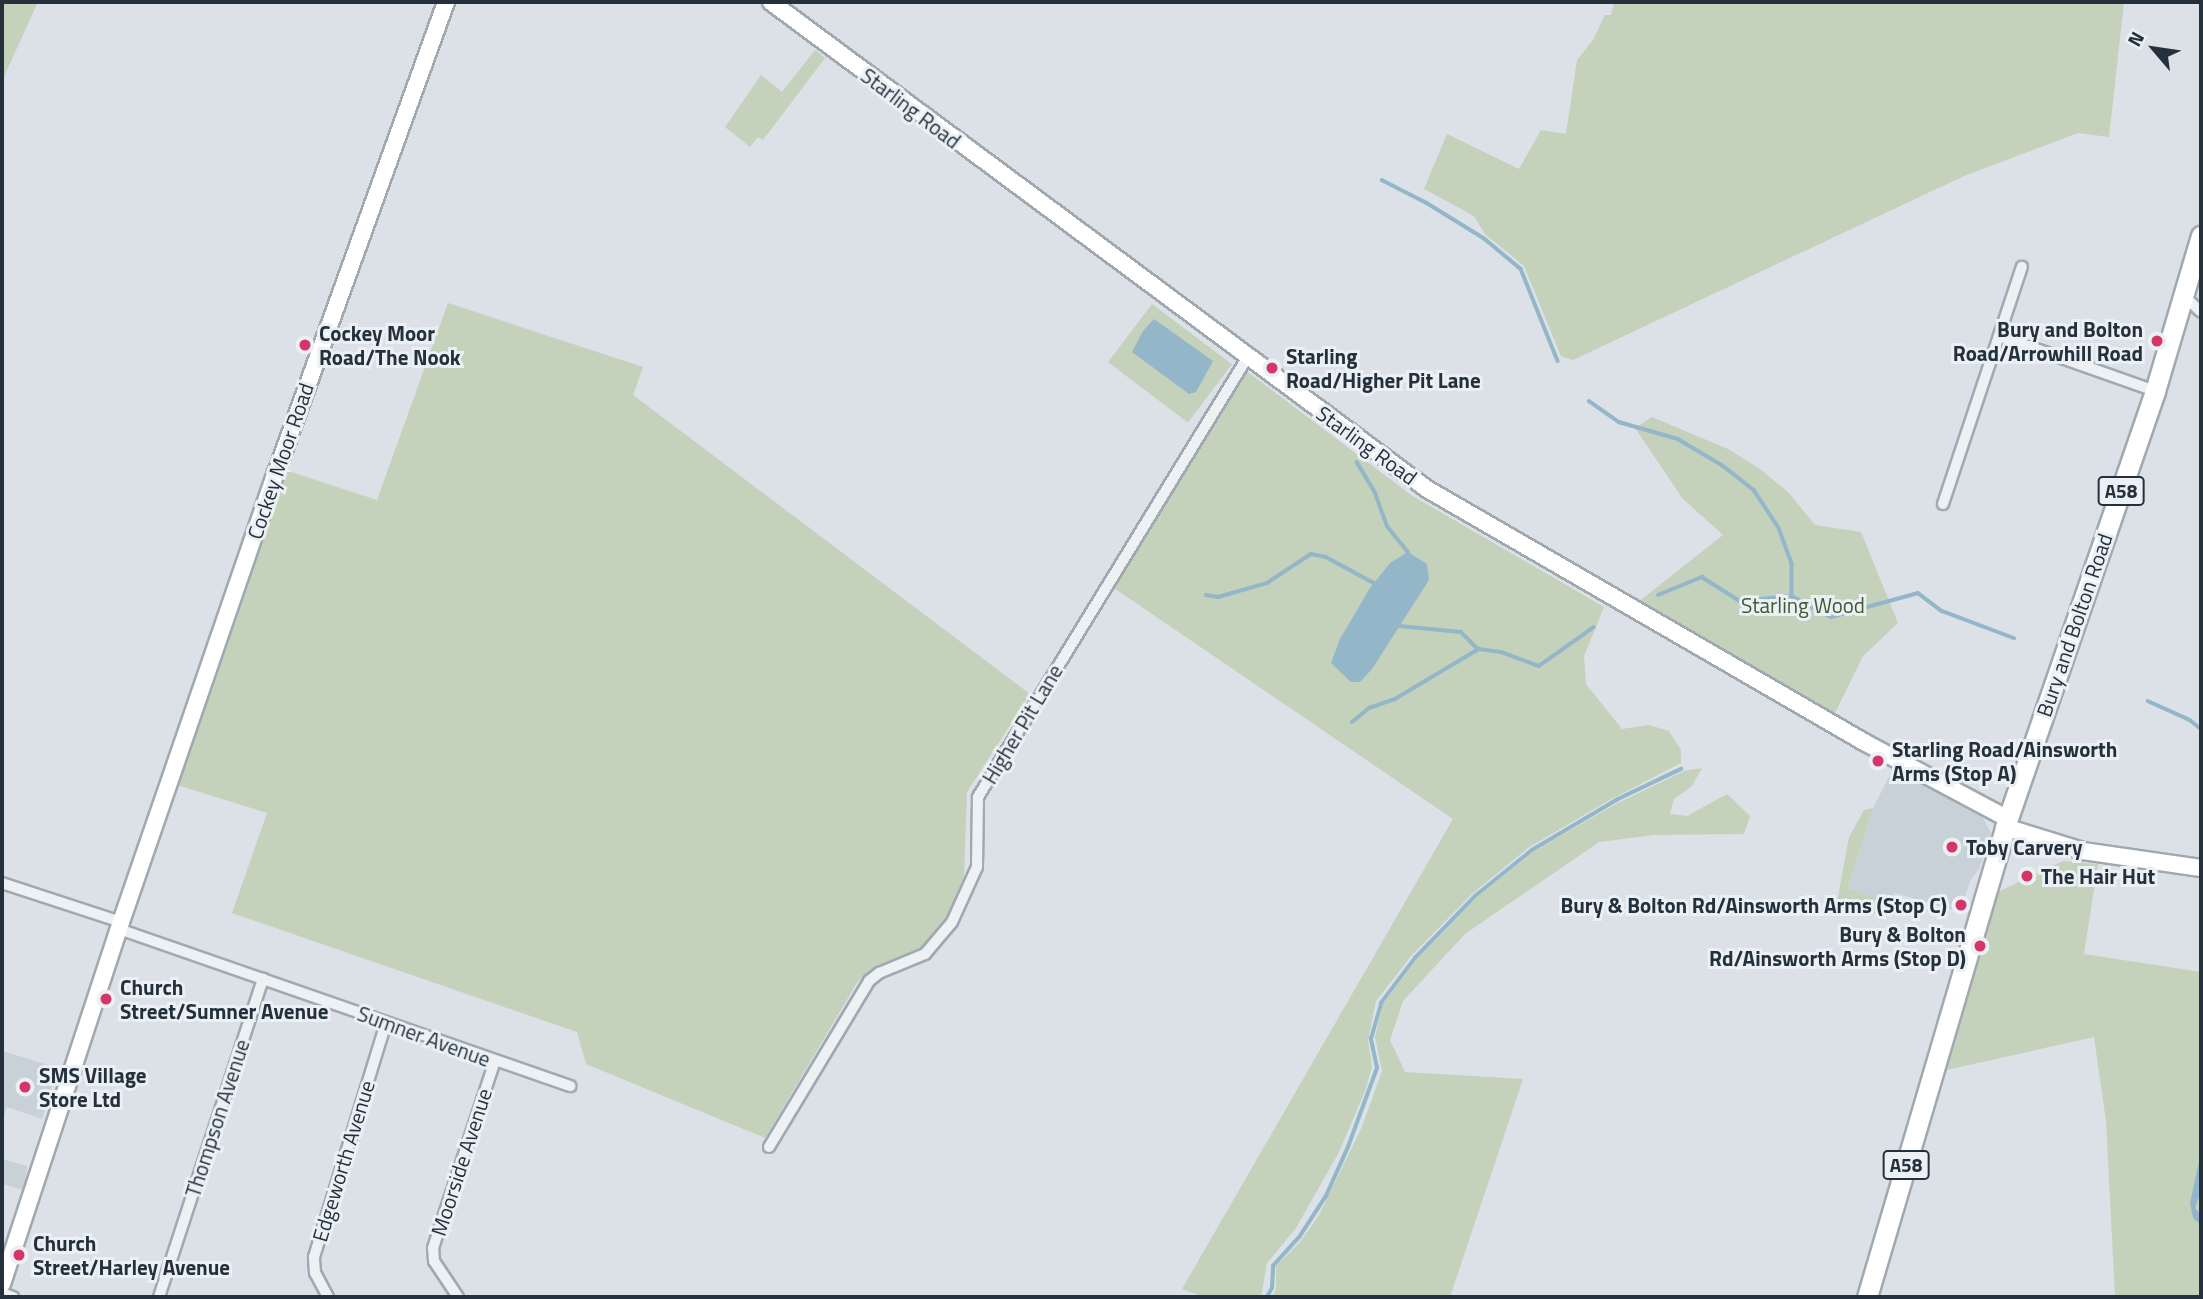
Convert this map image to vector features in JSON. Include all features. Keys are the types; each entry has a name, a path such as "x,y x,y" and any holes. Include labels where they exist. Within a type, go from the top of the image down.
{"highway":[{"name":"Bury and Bolton Road","path":"1867,1297 2007,823 2155,391 2201,236"}],"main road":[{"name":"Cockey Moor Road","path":"2,1284 120,925 276,473 446,2"},
{"name":"Starling Road","path":"771,2 1247,358 1427,489 2007,823 2083,851 2201,868"}],"street":[{"path":"1943,504 2022,267"},
{"path":"2184,296 2201,312"},
{"path":"1999,336 2155,391"},
{"name":"Higher Pit Lane","path":"769,1147 869,981 879,973 925,954 952,922 976,867 978,797 1247,358"},
{"name":"Sumner Avenue","path":"2,883 386,1023 571,1086"},
{"name":"Thompson Avenue","path":"159,1297 263,979"},
{"name":"Edgeworth Avenue","path":"328,1297 315,1273 314,1257 386,1023"},
{"name":"Moorside Avenue","path":"458,1297 435,1261 433,1248 495,1061"},
{"path":"2,1293 13,1297"}],"shaded area":[{"path":"1893,769 1983,818 1991,833 1960,912 1895,893 1892,903 1848,890 1873,808"},
{"path":"2,1051 58,1068 42,1119 7,1107 2,1121"},
{"path":"2,1159 27,1166 24,1190 2,1184"}],"green space":[{"path":"2,2 38,2 2,81"},
{"path":"1614,2 2124,2 2109,137 2078,133 1964,176 1573,360 1561,356 1524,266 1485,234 1474,216 1424,189 1447,134 1519,169 1541,130 1566,134 1577,60 1593,40 1605,15 1611,15"},
{"path":"815,50 825,58 763,140 758,137 750,147 725,127 761,75 782,92"},
{"path":"448,303 643,367 633,395 1030,694 967,792 964,876 950,912 922,949 874,967 858,981 765,1138 586,1064 577,1032 232,913 267,813 177,785 285,470 377,500"},
{"path":"1152,304 1232,364 1188,422 1108,362"},
{"path":"1245,370 1411,495 1604,607 1584,656 1586,684 1622,729 1649,725 1669,731 1681,750 1681,763 1606,802 1528,848 1472,894 1412,955 1376,1001 1368,1040 1372,1067 1365,1091 1339,1152 1296,1228 1267,1263 1261,1297 1204,1297 1182,1289 1453,819 1111,586"},
{"name":"Starling Wood","path":"1652,417 1728,449 1760,469 1789,493 1815,525 1861,532 1898,623 1863,656 1834,715 1637,603 1723,535 1683,499 1635,428"},
{"path":"1702,768 1692,786 1674,799 1670,814 1687,816 1727,794 1750,816 1744,834 1654,835 1599,842 1465,934 1403,1001 1390,1040 1405,1072 1523,1079 1450,1297 1272,1297 1276,1289 1276,1266 1300,1242 1319,1215 1362,1127 1382,1071 1375,1037 1383,1004 1418,958 1477,897 1533,852 1614,805 1684,771"},
{"path":"1873,808 1848,889 1892,903 1887,917 1837,902 1849,837 1864,810"},
{"path":"2063,861 2098,864 2084,954 2201,972 2201,1295 2196,1297 2115,1297 2106,1121 2094,1037 1946,1070 1996,893"}],"water":[{"path":"1154,319 1213,361 1196,392 1189,394 1132,352 1143,331"},
{"path":"1408,552 1427,564 1429,580 1372,669 1360,682 1351,682 1331,663 1340,639 1370,588 1390,563"},
{"path":"2201,1152 2201,1191 2195,1208 2201,1215 2201,1225 2193,1218 2190,1203"}],"waterway":[{"path":"1382,180 1427,203 1485,239 1521,269 1558,361"},
{"path":"1589,401 1619,422 1678,439 1722,465 1754,490 1779,528 1792,563 1792,596"},
{"path":"1357,462 1375,492 1388,527 1408,552"},
{"path":"1206,595 1218,597 1267,583 1311,554 1326,557 1374,583"},
{"path":"1658,595 1702,577 1740,601 1792,596 1831,617 1918,593 1942,611 2014,638"},
{"path":"1399,626 1461,632 1478,649"},
{"path":"1352,722 1369,708 1395,699 1479,649 1501,652 1539,666 1594,627"},
{"path":"2148,701 2190,720 2201,729"},
{"path":"1267,1297 1272,1288 1273,1266 1300,1236 1326,1196 1348,1147 1377,1068 1371,1039 1381,1003 1415,958 1475,896 1532,850 1618,799 1681,769"}],"place":[{"name":"Bury and Bolton Road/Arrowhill Road","path":"2157,341"},
{"name":"Cockey Moor Road/The Nook","path":"305,345"},
{"name":"Starling Road/Higher Pit Lane","path":"1272,368"},
{"name":"Starling Road/Ainsworth Arms (Stop A)","path":"1878,761"},
{"name":"Toby Carvery","path":"1952,847"},
{"name":"The Hair Hut","path":"2027,876"},
{"name":"Bury & Bolton Rd/Ainsworth Arms (Stop C)","path":"1961,905"},
{"name":"Bury & Bolton Rd/Ainsworth Arms (Stop D)","path":"1980,946"},
{"name":"Church Street/Sumner Avenue","path":"106,999"},
{"name":"SMS Village Store Ltd","path":"25,1087"},
{"name":"Church Street/Harley Avenue","path":"19,1255"}]}
